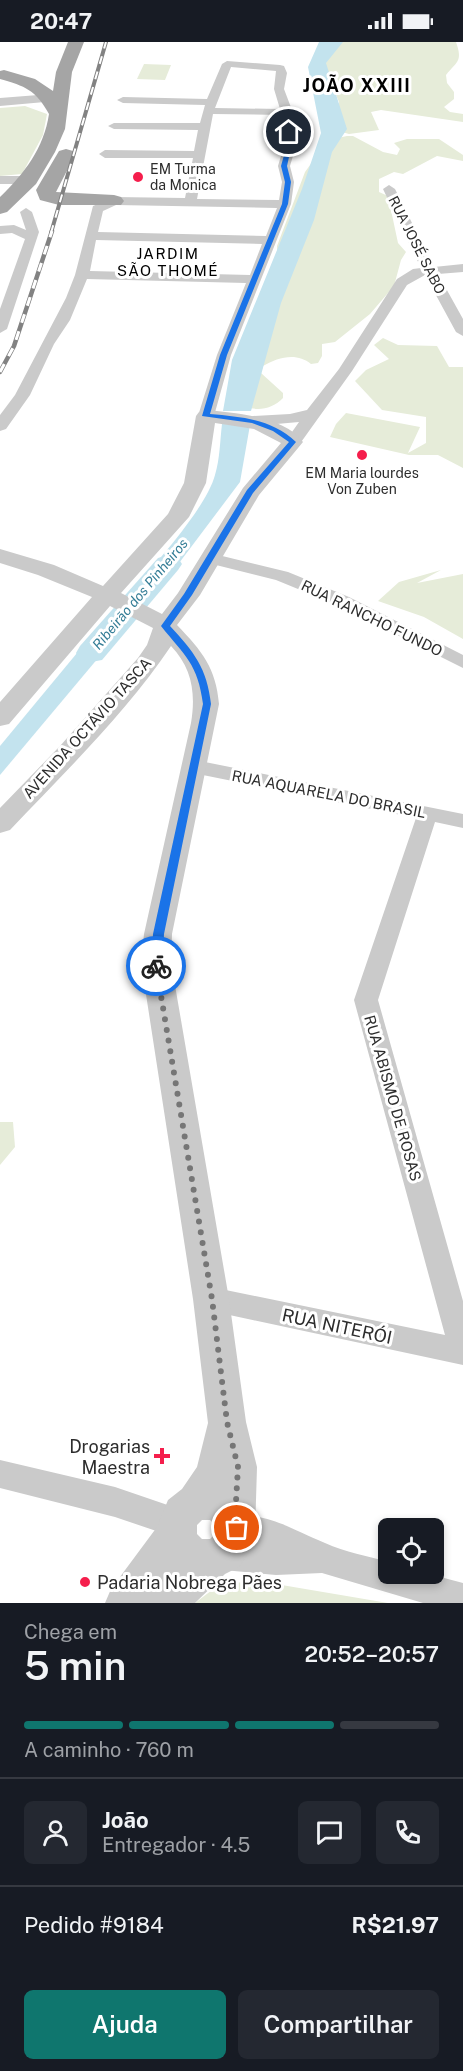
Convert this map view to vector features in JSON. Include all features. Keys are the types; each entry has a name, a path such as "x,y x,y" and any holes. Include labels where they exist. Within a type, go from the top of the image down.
{"main road":[{"path":"0,207 28,180 46,152 53,136 52,100 76,42"},
{"path":"2,74 43,79 64,72"},
{"path":"2,74 52,100"},
{"path":"5,102 47,104 52,100"},
{"path":"53,136 66,156 46,190 47,196 105,205"},
{"path":"0,223 35,208 66,204 105,205"}],"street":[{"path":"0,718 82,621 113,599 178,517 188,500 215,417 224,355 285,204 288,182 284,166 289,148 289,118 279,89 282,73 280,68 227,64 217,82 209,106 190,203"},
{"path":"5,102 34,95 52,100"},
{"path":"123,100 286,112"},
{"path":"114,126 206,128"},
{"path":"105,154 201,155"},
{"path":"0,180 28,180"},
{"name":"RUA JOSÉ SABO","path":"389,189 429,271 463,332"},
{"path":"0,426 22,396 47,344 63,320 82,275 91,236 105,205 285,204"},
{"path":"0,329 33,232 26,212"},
{"path":"0,230 14,229 31,237"},
{"path":"91,236 271,240"},
{"path":"253,421 276,430 293,442 312,413 345,371 402,282 418,273 463,268"},
{"path":"82,275 255,279"},
{"path":"215,417 253,421 291,419 312,413"},
{"name":"AVENIDA OCTÁVIO TASCA","path":"0,824 69,752 147,663 159,645 156,620 188,595 250,492 293,442"},
{"path":"0,556 46,570 156,620 188,650 204,681 207,704 158,934 156,962 212,1299 227,1422 238,1467 227,1540 168,1603"},
{"name":"RUA RANCHO FUNDO","path":"210,558 282,576 343,601 463,662"},
{"name":"RUA AQUARELA DO BRASIL","path":"195,767 463,821"},
{"name":"RUA ABISMO DE ROSAS","path":"428,813 366,1000 463,1351"},
{"name":"RUA NITERÓI","path":"212,1299 463,1351"},
{"path":"125,1603 214,1475 227,1422"},
{"path":"0,1474 184,1516"},
{"path":"184,1516 204,1500 222,1504 227,1540"},
{"path":"184,1516 184,1550 193,1556 227,1540 276,1560 322,1558 463,1599"}],"green space":[{"path":"325,42 456,42 459,58 446,75 447,83 454,92 454,99 444,107 450,112 463,114 463,122 381,110 371,112 379,130 349,134 335,130 339,102 322,61"},
{"path":"144,64 171,65 165,80 137,79"},
{"path":"25,106 47,114 43,135 22,174 0,176 0,108"},
{"path":"353,136 383,152 397,155 400,149 394,143 407,139 439,139 463,155 463,161 437,156 403,174 394,172 379,179 379,192 388,196 398,243 406,252 401,260 394,286 370,314 335,342 322,344 322,356 318,363 311,364 300,358 287,357 263,366 261,373 283,393 283,398 275,405 265,408 245,407 281,259 277,246 305,172 328,140"},
{"path":"383,338 398,345 437,346 449,367 463,367 463,468 438,455 409,455 330,437 336,424 346,413 420,427 408,453 426,443 426,417 382,410 355,381 366,370 389,359 374,345"},
{"path":"441,570 417,583 463,574 463,639 424,617 378,601 399,582"},
{"path":"0,1122 13,1122 15,1147 0,1165"},
{"path":"258,1581 388,1603 195,1603 220,1584"}],"water":[{"path":"319,42 343,42 326,63 347,129 332,152 314,220 281,303 251,411 223,411 232,360 302,189 321,133 308,67"},
{"path":"222,424 250,425 240,482 149,603 129,595 190,521 210,489 218,463"},
{"path":"111,612 130,620 0,775 0,746"}],"waterway":[{"name":"Ribeirão dos Pinheiros","path":"91,653 168,564"}],"railway":[{"path":"51,233 106,42"},
{"path":"0,372 14,346 52,231"}],"way so far":[{"path":"156,966 212,1299 227,1422 238,1467 235,1519 237,1528"}],"place":[{"name":"EM Turma da Monica","path":"138,177"},
{"name":"EM Maria lourdes Von Zuben","path":"362,455"},
{"name":"Drogarias Maestra","path":"162,1456"},
{"name":"Padaria Nobrega Pães","path":"85,1582"}],"district":[{"name":"JOÃO XXIII","path":"357,85"},
{"name":"JARDIM SÃO THOMÉ","path":"168,262"}],"route":[{"path":"156,966 158,934 207,704 204,681 188,650 165,626 188,595 250,492 293,442 276,430 253,421 206,416 224,355 285,204 288,182 284,166 289,148 289,132"}]}
